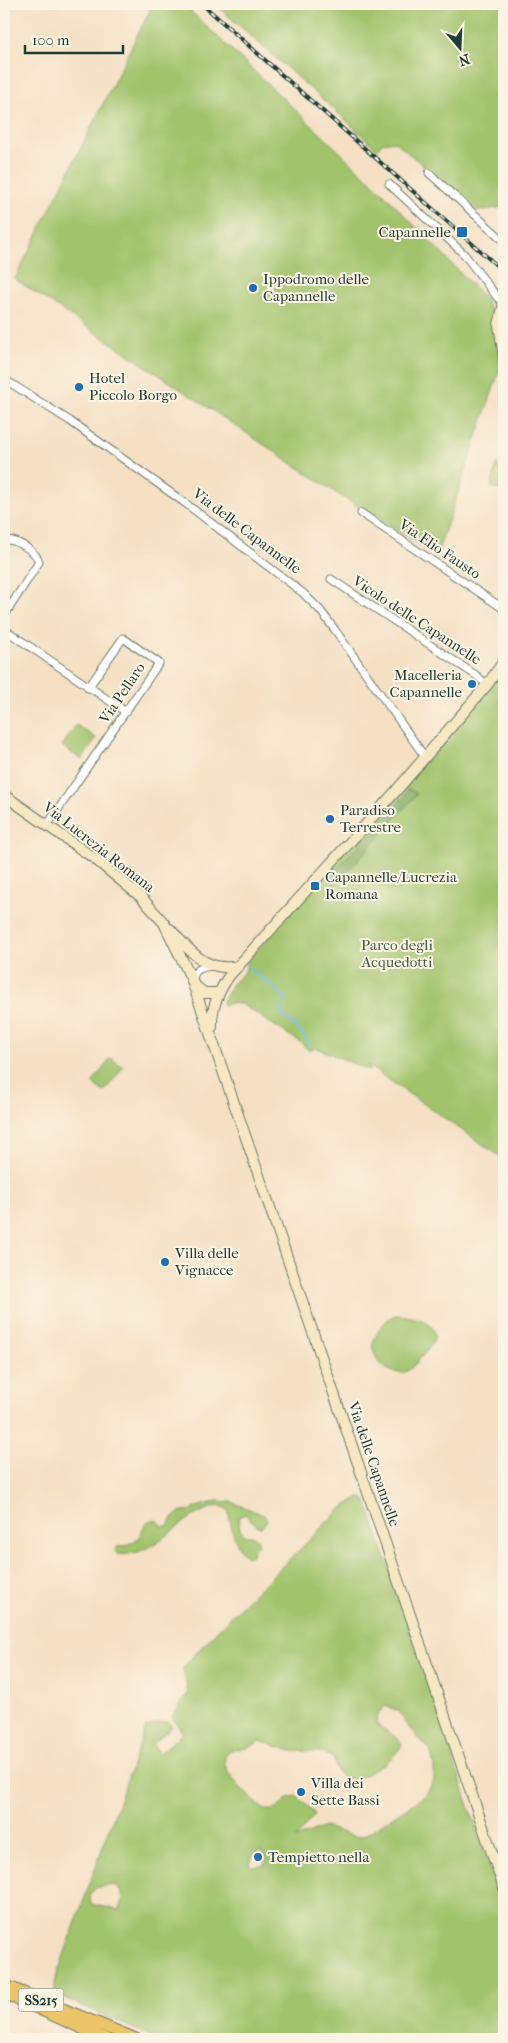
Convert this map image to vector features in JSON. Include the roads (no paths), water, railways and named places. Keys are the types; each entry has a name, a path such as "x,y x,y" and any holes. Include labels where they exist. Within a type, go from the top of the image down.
{"main road":[{"path":"4,1977 38,1991 78,2014"},
{"name":"SS215","path":"4,1985 136,2039"},
{"name":"SS215","path":"4,1993 60,2020 106,2039"},
{"path":"4,1999 60,2020"}],"street":[{"path":"429,173 504,241"},
{"path":"389,184 464,254 497,297 504,303 499,326 504,357"},
{"name":"Via delle Capannelle","path":"4,379 70,421 178,498 304,593 331,624 425,757"},
{"name":"Via Elio Fausto","path":"361,512 504,609"},
{"path":"4,541 10,540 17,543 37,556 39,562 4,616"},
{"name":"Vicolo delle Capannelle","path":"331,579 477,676 487,685"},
{"path":"4,629 88,688 126,712"},
{"name":"Via Pellaro","path":"48,824 159,663 123,638 88,688"},
{"name":"Via delle Capannelle","path":"215,1050 211,1017 220,989 425,757 487,685 504,661"},
{"name":"Via Lucrezia Romana","path":"4,795 48,824 131,887 164,923 194,984"},
{"path":"164,923 186,946 212,966 218,973 220,989 204,993 194,984 193,976 197,971 212,966 224,969 239,966"},
{"name":"Via delle Capannelle","path":"194,984 215,1050 504,1888"}],"waterway":[{"path":"249,968 287,998 285,1004"},
{"path":"281,1009 281,1012 304,1035 308,1046"}],"railway":[{"path":"202,4 504,272"}],"place":[{"name":"Capannelle","path":"462,232"},
{"name":"Ippodromo delle Capannelle","path":"253,288"},
{"name":"Hotel Piccolo Borgo","path":"79,387"},
{"name":"Macelleria Capannelle","path":"472,684"},
{"name":"Paradiso Terrestre","path":"330,819"},
{"name":"Capannelle/Lucrezia Romana","path":"315,886"},
{"name":"Villa delle Vignacce","path":"165,1262"},
{"name":"Villa dei Sette Bassi","path":"301,1792"},
{"name":"Tempietto nella","path":"258,1857"}],"park label":[{"name":"Parco degli Acquedotti","path":"397,954"}]}
